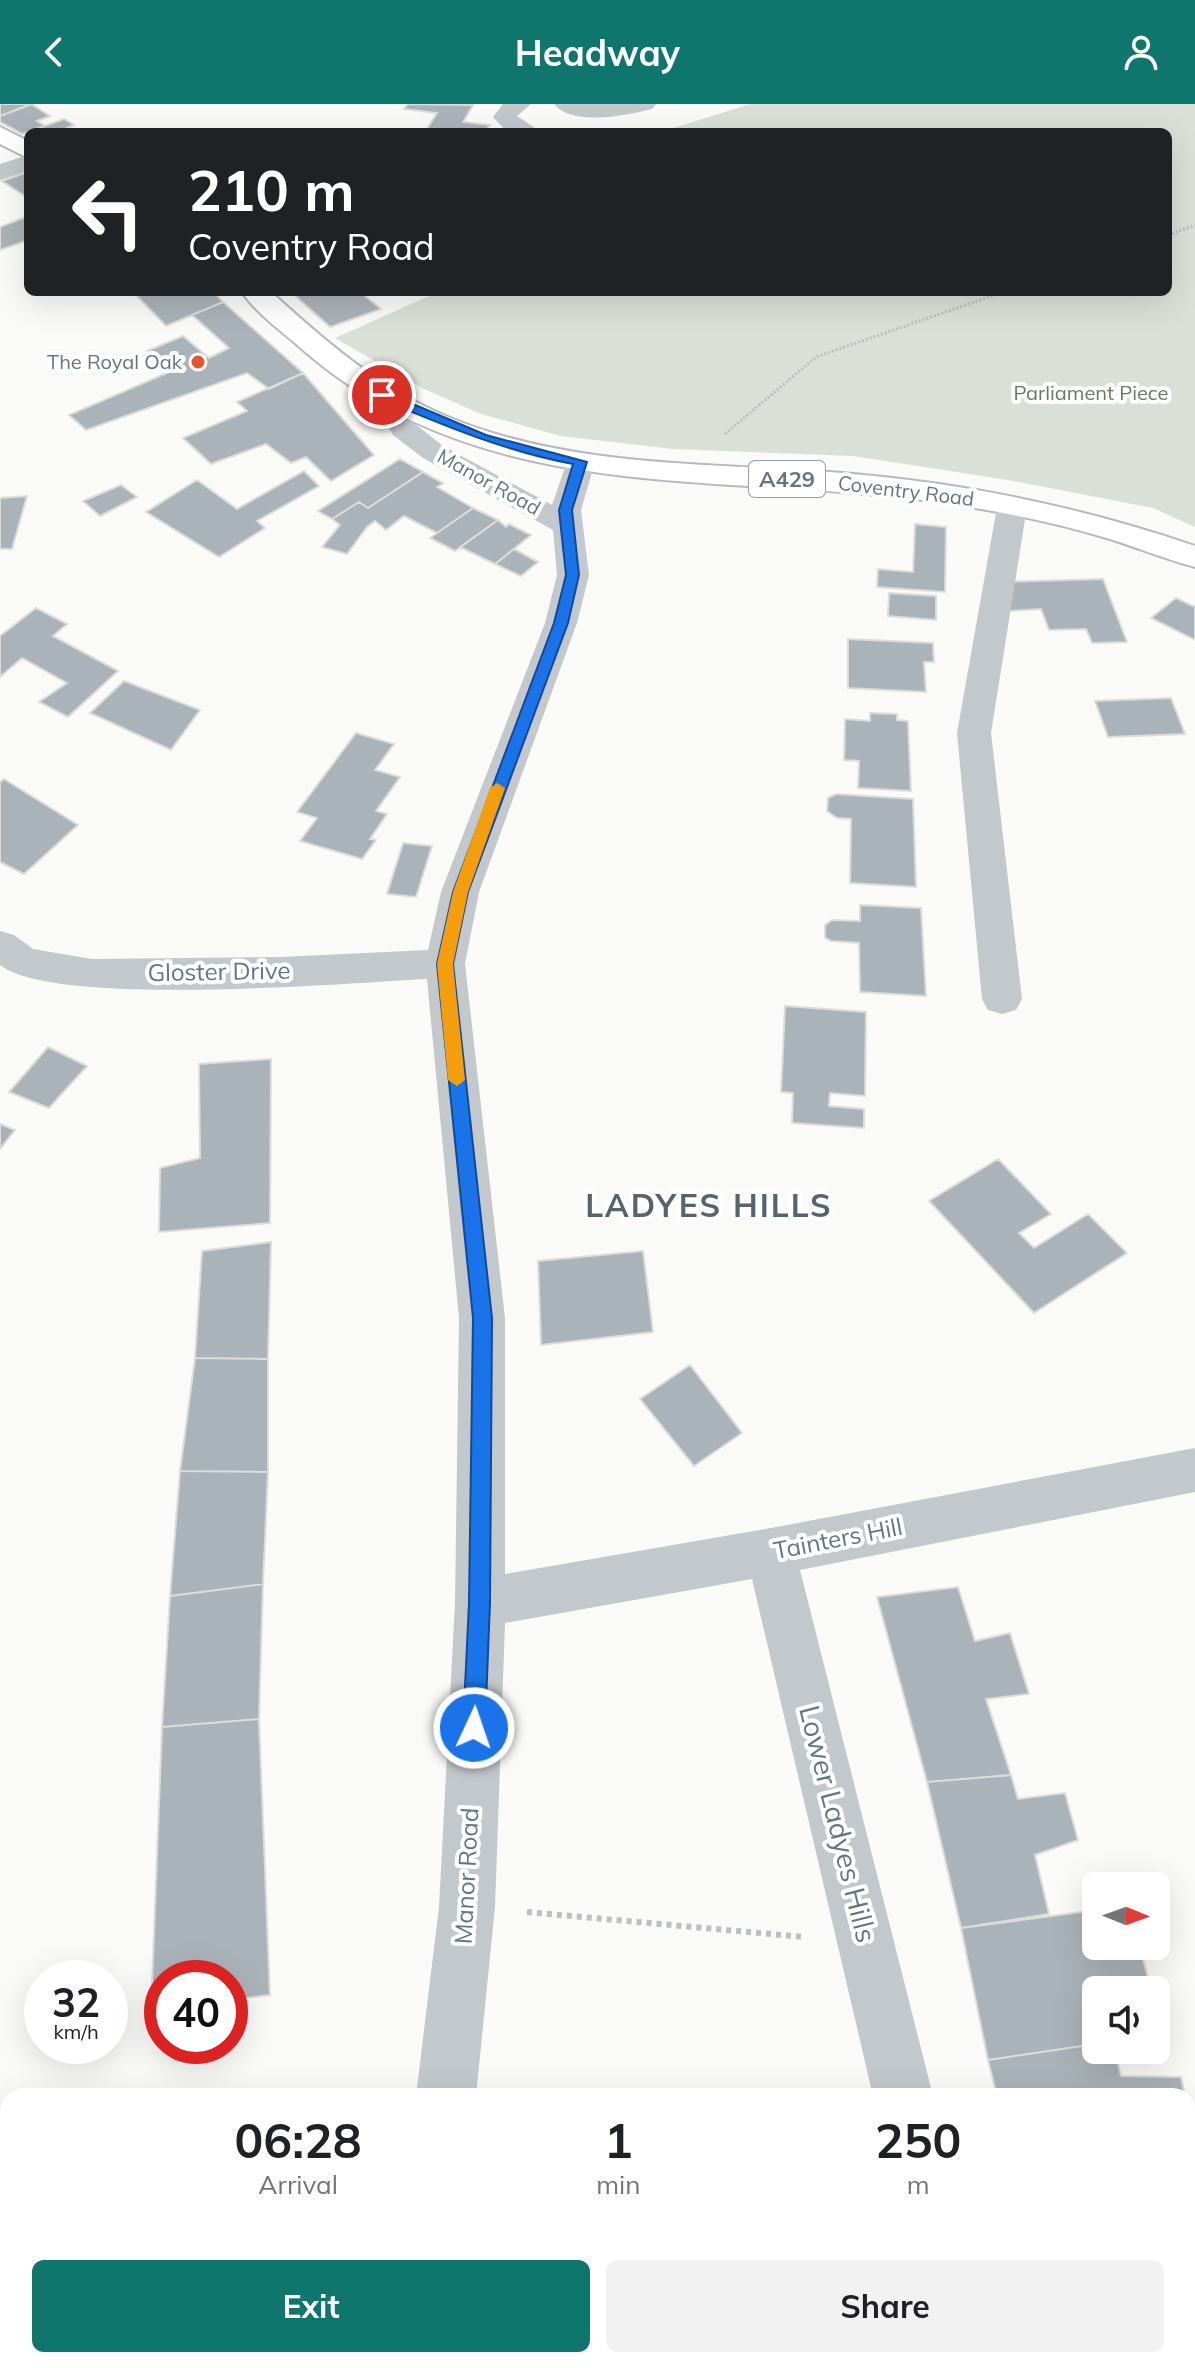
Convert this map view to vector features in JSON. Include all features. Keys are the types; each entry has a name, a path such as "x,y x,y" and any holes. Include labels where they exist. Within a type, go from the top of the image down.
{"main road":[{"path":"0,134 24,149"},
{"name":"A429","path":"260,296 320,349 382,395"},
{"name":"Coventry Road","path":"382,395 481,437 528,452 679,474 855,483 1012,507 1118,532 1195,557"}],"street":[{"path":"516,128 505,117 519,104"},
{"path":"569,114 644,104"},
{"path":"0,173 24,164"},
{"name":"Manor Road","path":"382,395 403,429 433,452 570,527"},
{"name":"Manor Road","path":"447,2088 467,1907 480,1603 482,1318 445,964 460,892 561,623 573,575 567,542 570,527 566,510 580,462"},
{"path":"1002,999 974,733 1012,507"},
{"name":"Gloster Drive","path":"0,945 23,962 92,974 281,972 445,964"},
{"name":"Tainters Hill","path":"480,1603 771,1552 1195,1470"},
{"name":"Lower Ladyes Hills","path":"771,1552 901,2088"}],"path":[{"path":"1172,234 1195,225"},
{"path":"679,474 816,357 991,296"},
{"path":"467,1907 867,1943"}],"green space":[{"name":"Parliament Piece","path":"750,104 1195,104 1195,527 1153,508 1008,480 853,456 673,449 561,436 481,414 422,388 335,338 429,296 1172,296 1172,128 674,128"}],"building":[{"path":"0,104 32,104 0,116"},
{"path":"31,104 50,116 37,121 45,126 24,128 22,134 0,122 0,116"},
{"path":"408,104 473,105 463,122 490,125 488,128 428,128 437,113 404,109"},
{"path":"64,119 74,125 67,128 39,128"},
{"path":"24,173 24,195 2,181"},
{"path":"24,218 24,241 0,250 0,227"},
{"path":"137,296 218,296 223,302 166,326"},
{"path":"295,296 365,296 381,309 330,327"},
{"path":"223,302 303,373 269,389 247,373 86,430 69,415 174,370 147,351 183,336 209,358 229,348 192,315"},
{"path":"303,373 374,455 331,481 306,457 291,463 266,444 211,464 183,438 247,411 237,402"},
{"path":"400,459 423,472 368,508 359,502 332,519 318,511"},
{"path":"304,471 319,486 257,521 265,528 219,557 146,512 197,480 237,509"},
{"path":"423,472 443,483 437,487 473,508 437,533 404,516 386,530 375,521 347,554 322,547 340,525 332,519 359,502 368,508"},
{"path":"121,485 137,497 100,516 83,501"},
{"path":"27,496 12,549 0,549 0,498"},
{"path":"473,508 498,520 455,551 430,538"},
{"path":"498,520 506,527 509,524 531,535 495,564 460,547"},
{"path":"915,524 946,527 945,592 877,587 878,569 913,572"},
{"path":"514,549 538,562 521,576 495,564"},
{"path":"1103,579 1127,642 1092,643 1086,629 1049,630 1041,609 1009,611 1000,582"},
{"path":"889,593 936,596 936,620 888,616"},
{"path":"1176,598 1195,607 1195,640 1151,618"},
{"path":"36,608 67,624 53,636 118,671 68,717 39,702 67,683 22,658 0,677 0,636"},
{"path":"848,639 933,643 934,662 924,662 926,692 848,688"},
{"path":"124,681 200,710 171,750 90,713"},
{"path":"1171,698 1185,734 1108,737 1095,701"},
{"path":"870,713 897,714 897,720 908,721 911,791 858,788 859,761 844,760 845,719 870,721"},
{"path":"356,733 394,744 375,770 400,777 376,811 387,814 370,839 376,840 362,859 300,841 317,818 297,812"},
{"path":"4,779 78,825 24,874 0,862 0,782"},
{"path":"836,794 913,799 916,887 850,883 851,819 837,818 827,811 828,798"},
{"path":"403,843 432,846 416,897 387,894"},
{"path":"860,905 921,908 926,996 860,992 859,943 825,938 825,925 832,920 860,921"},
{"path":"785,1006 866,1012 865,1096 830,1093 829,1106 864,1109 864,1128 792,1123 793,1093 781,1092"},
{"path":"48,1047 87,1066 49,1108 9,1092"},
{"path":"271,1059 270,1223 159,1232 160,1168 200,1158 199,1064"},
{"path":"0,1124 15,1130 0,1149"},
{"path":"998,1159 1051,1214 1019,1233 1034,1248 1088,1214 1127,1253 1034,1313 929,1201"},
{"path":"271,1242 268,1359 195,1358 202,1251"},
{"path":"643,1251 653,1332 541,1345 538,1261"},
{"path":"195,1358 268,1359 268,1472 180,1471"},
{"path":"690,1365 742,1433 694,1466 640,1399"},
{"path":"180,1471 268,1472 263,1584 170,1596"},
{"path":"263,1584 259,1719 162,1727 170,1596"},
{"path":"958,1587 975,1641 1010,1633 1029,1694 986,1699 1011,1775 927,1782 877,1597"},
{"path":"259,1719 270,1995 248,1998 248,1960 153,1960 162,1727"},
{"path":"1011,1775 1018,1799 1065,1793 1078,1840 1035,1855 1049,1914 961,1928 927,1782"},
{"path":"1082,1912 1082,1960 1144,1960 1148,1976 1082,1976 1082,2046 988,2060 961,1928"},
{"path":"1082,2046 1082,2064 1118,2064 1121,2076 1181,2077 1183,2088 995,2088 988,2060"}],"slow traffic":[{"path":"457,1080 445,964 460,892 497,788"}],"place":[{"name":"The Royal Oak","path":"198,362"}],"district":[{"name":"LADYES HILLS","path":"709,1206"}],"route":[{"path":"382,395 436,421 481,437 528,452 580,462 566,510 570,527 567,542 573,575 561,623 460,892 445,964 482,1318 480,1603 474,1728"}]}
